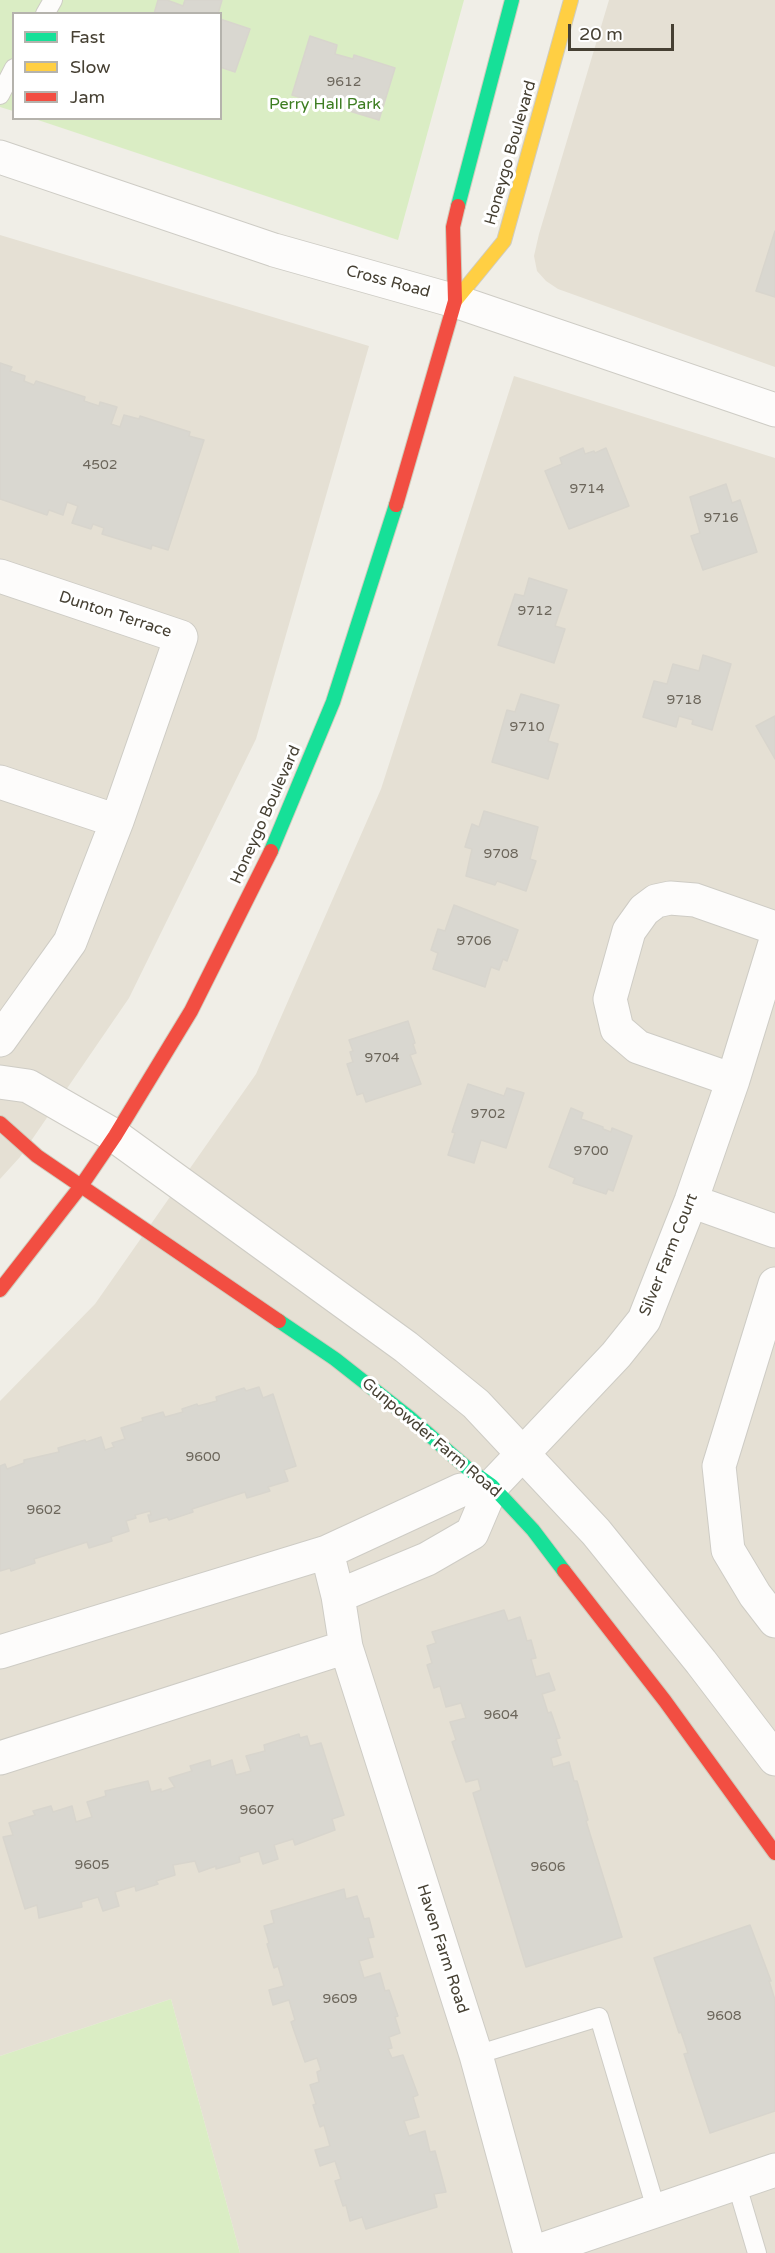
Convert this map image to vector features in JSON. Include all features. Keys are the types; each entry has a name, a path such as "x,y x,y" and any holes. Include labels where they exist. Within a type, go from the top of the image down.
{"main road":[{"name":"Honeygo Boulevard","path":"0,1290 81,1186 115,1136 190,1011 267,860 333,702 379,562 454,301 453,226 512,0"},
{"name":"Honeygo Boulevard","path":"454,301 504,241 571,0"},
{"name":"Gunpowder Farm Road","path":"0,1123 37,1156 335,1359 492,1486 533,1530 665,1701 775,1853"}],"street":[{"name":"Cross Road","path":"0,157 274,250 454,301 775,410"},
{"name":"Dunton Terrace","path":"0,576 182,637 117,821 70,942 0,1040"},
{"path":"0,782 117,821"},
{"path":"733,1080 638,1047 617,1029 610,999 629,931 645,910 656,901 670,898 695,900 775,928"},
{"name":"Silver Farm Court","path":"492,1486 616,1355 644,1320 691,1201 733,1080 775,943"},
{"path":"0,1082 28,1086 115,1136 406,1347 476,1404 596,1532 701,1662 775,1759"},
{"path":"691,1201 775,1231"},
{"path":"775,1284 719,1466 728,1550 755,1595 775,1621"},
{"path":"0,1652 327,1552 461,1490 492,1486"},
{"path":"338,1596 427,1559 472,1533 492,1486"},
{"name":"Haven Farm Road","path":"327,1552 338,1596 346,1647 476,2055 531,2253 775,2170"},
{"path":"0,1758 346,1647"}],"lane":[{"path":"0,95 12,72"},
{"path":"476,2055 598,2017 656,2209"},
{"path":"736,2182 757,2253"}],"shaded area":[{"path":"609,0 775,0 775,367 558,289 537,271 534,256 539,234"},
{"path":"0,235 369,346 256,739 129,998 20,1157 0,1179"},
{"path":"514,376 775,458 775,2253 240,2253 171,1999 0,2056 0,1401 95,1304 256,1074 381,789"}],"green space":[{"name":"Perry Hall Park","path":"0,0 464,0 398,240 38,120 222,120 222,12 12,12 12,111 0,107"},
{"path":"171,1999 240,2253 0,2253 0,2056"}],"building":[{"path":"158,0 167,0 183,6 185,0 222,0 219,12 155,12"},
{"path":"222,20 250,29 235,72 222,68"},
{"path":"310,36 337,45 335,54 353,59 354,55 395,68 379,120 346,110 348,103 328,97 326,102 319,100 318,103 292,95"},
{"path":"775,231 775,297 756,291"},
{"path":"0,363 12,367 10,371 25,376 24,381 34,385 36,381 85,397 84,401 99,406 100,402 117,407 111,424 120,427 124,415 139,419 140,416 190,432 189,436 204,440 168,550 152,545 151,549 102,534 104,528 93,524 91,529 72,523 78,506 67,502 63,515 49,510 47,515 0,499"},
{"path":"583,448 585,454 606,448 629,506 569,529 545,471 562,464 560,458"},
{"path":"726,484 732,503 740,500 757,552 703,570 691,536 700,533 690,497"},
{"path":"529,578 567,590 555,626 565,629 554,663 498,645 515,594 524,596"},
{"path":"703,655 731,664 712,730 692,724 693,720 679,716 676,727 643,717 654,681 667,684 673,664 699,671"},
{"path":"521,694 559,705 548,741 558,744 548,779 492,762 507,710 515,712"},
{"path":"775,716 775,759 756,726"},
{"path":"484,811 538,827 530,859 536,861 526,891 497,881 495,885 466,876 472,849 465,847 472,824 479,827"},
{"path":"454,905 518,930 507,961 503,959 499,970 491,967 485,987 433,969 438,953 431,950 438,929 445,931"},
{"path":"408,1021 416,1053 410,1055 421,1084 366,1102 363,1093 357,1095 347,1064 353,1062 350,1052 353,1051 349,1040"},
{"path":"468,1084 504,1096 507,1088 524,1093 506,1148 481,1140 474,1163 448,1155 455,1133 452,1132"},
{"path":"571,1108 583,1113 581,1119 611,1132 612,1128 632,1136 613,1191 608,1189 606,1194 573,1183 575,1178 549,1167"},
{"path":"259,1387 263,1398 273,1394 296,1466 284,1470 288,1481 268,1487 270,1491 247,1498 245,1492 192,1509 193,1512 169,1520 167,1517 150,1522 148,1515 151,1515 150,1511 135,1515 136,1518 126,1521 129,1531 111,1537 112,1541 89,1548 87,1542 34,1559 35,1563 11,1571 10,1568 0,1571 0,1466 5,1464 7,1469 24,1463 24,1460 59,1452 58,1448 101,1437 105,1450 114,1447 112,1443 125,1439 121,1428 143,1421 142,1418 163,1412 165,1417 183,1412 182,1409 197,1404 198,1406 217,1401 216,1397 244,1388 246,1391"},
{"path":"504,1610 508,1621 520,1617 527,1641 531,1640 536,1658 531,1659 536,1677 549,1673 555,1690 542,1694 560,1738 556,1739 561,1755 551,1758 553,1767 569,1762 574,1781 577,1781 588,1820 586,1821 622,1937 526,1967 473,1793 481,1790 478,1779 466,1782 452,1742 456,1740 450,1722 466,1718 461,1703 446,1707 440,1686 434,1688 427,1665 432,1663 427,1646 436,1643 432,1632"},
{"path":"299,1734 300,1738 307,1736 310,1746 321,1743 344,1815 332,1819 335,1830 295,1845 293,1839 274,1845 278,1859 263,1864 259,1851 239,1857 240,1862 216,1869 216,1866 199,1872 195,1861 173,1865 175,1875 156,1881 158,1884 136,1891 135,1886 115,1892 119,1906 103,1911 98,1897 81,1902 82,1907 39,1918 37,1905 25,1909 3,1837 13,1835 9,1823 35,1815 33,1811 51,1806 53,1812 72,1806 76,1822 92,1817 87,1802 106,1796 105,1791 148,1781 151,1792 161,1789 161,1792 175,1787 169,1778 192,1771 190,1766 210,1760 211,1767 232,1760 236,1775 251,1771 246,1756 265,1751 264,1745"},
{"path":"344,1889 346,1899 357,1896 364,1919 369,1918 374,1937 368,1938 373,1957 359,1961 364,1978 380,1973 385,1991 389,1990 398,2016 395,2017 400,2033 389,2037 392,2048 388,2049 392,2058 403,2055 418,2095 413,2097 419,2117 404,2121 409,2136 425,2131 430,2152 435,2151 446,2192 434,2194 437,2207 366,2229 362,2217 350,2221 346,2205 343,2206 335,2181 341,2179 335,2161 320,2166 315,2150 330,2146 324,2125 320,2127 310,2085 319,2082 317,2072 321,2070 317,2058 305,2062 291,2022 295,2020 289,2000 273,2005 269,1990 284,1986 278,1966 274,1968 264,1926 274,1923 271,1911"},
{"path":"750,1925 771,1981 769,1981 775,2000 775,2111 710,2133 684,2054 688,2053 654,1958"}],"traffic: fast":[{"path":"458,206 512,0"},
{"path":"271,851 333,702 396,505"},
{"path":"279,1321 335,1359 492,1486 533,1530 564,1571"}],"traffic: slow":[{"path":"455,301 504,241 571,0"}],"traffic: jam":[{"path":"396,505 455,301 453,227 458,206"},
{"path":"0,1290 81,1186 115,1136 191,1011 271,851"},
{"path":"0,1123 37,1156 279,1321"},
{"path":"564,1571 665,1701 775,1853"}]}
